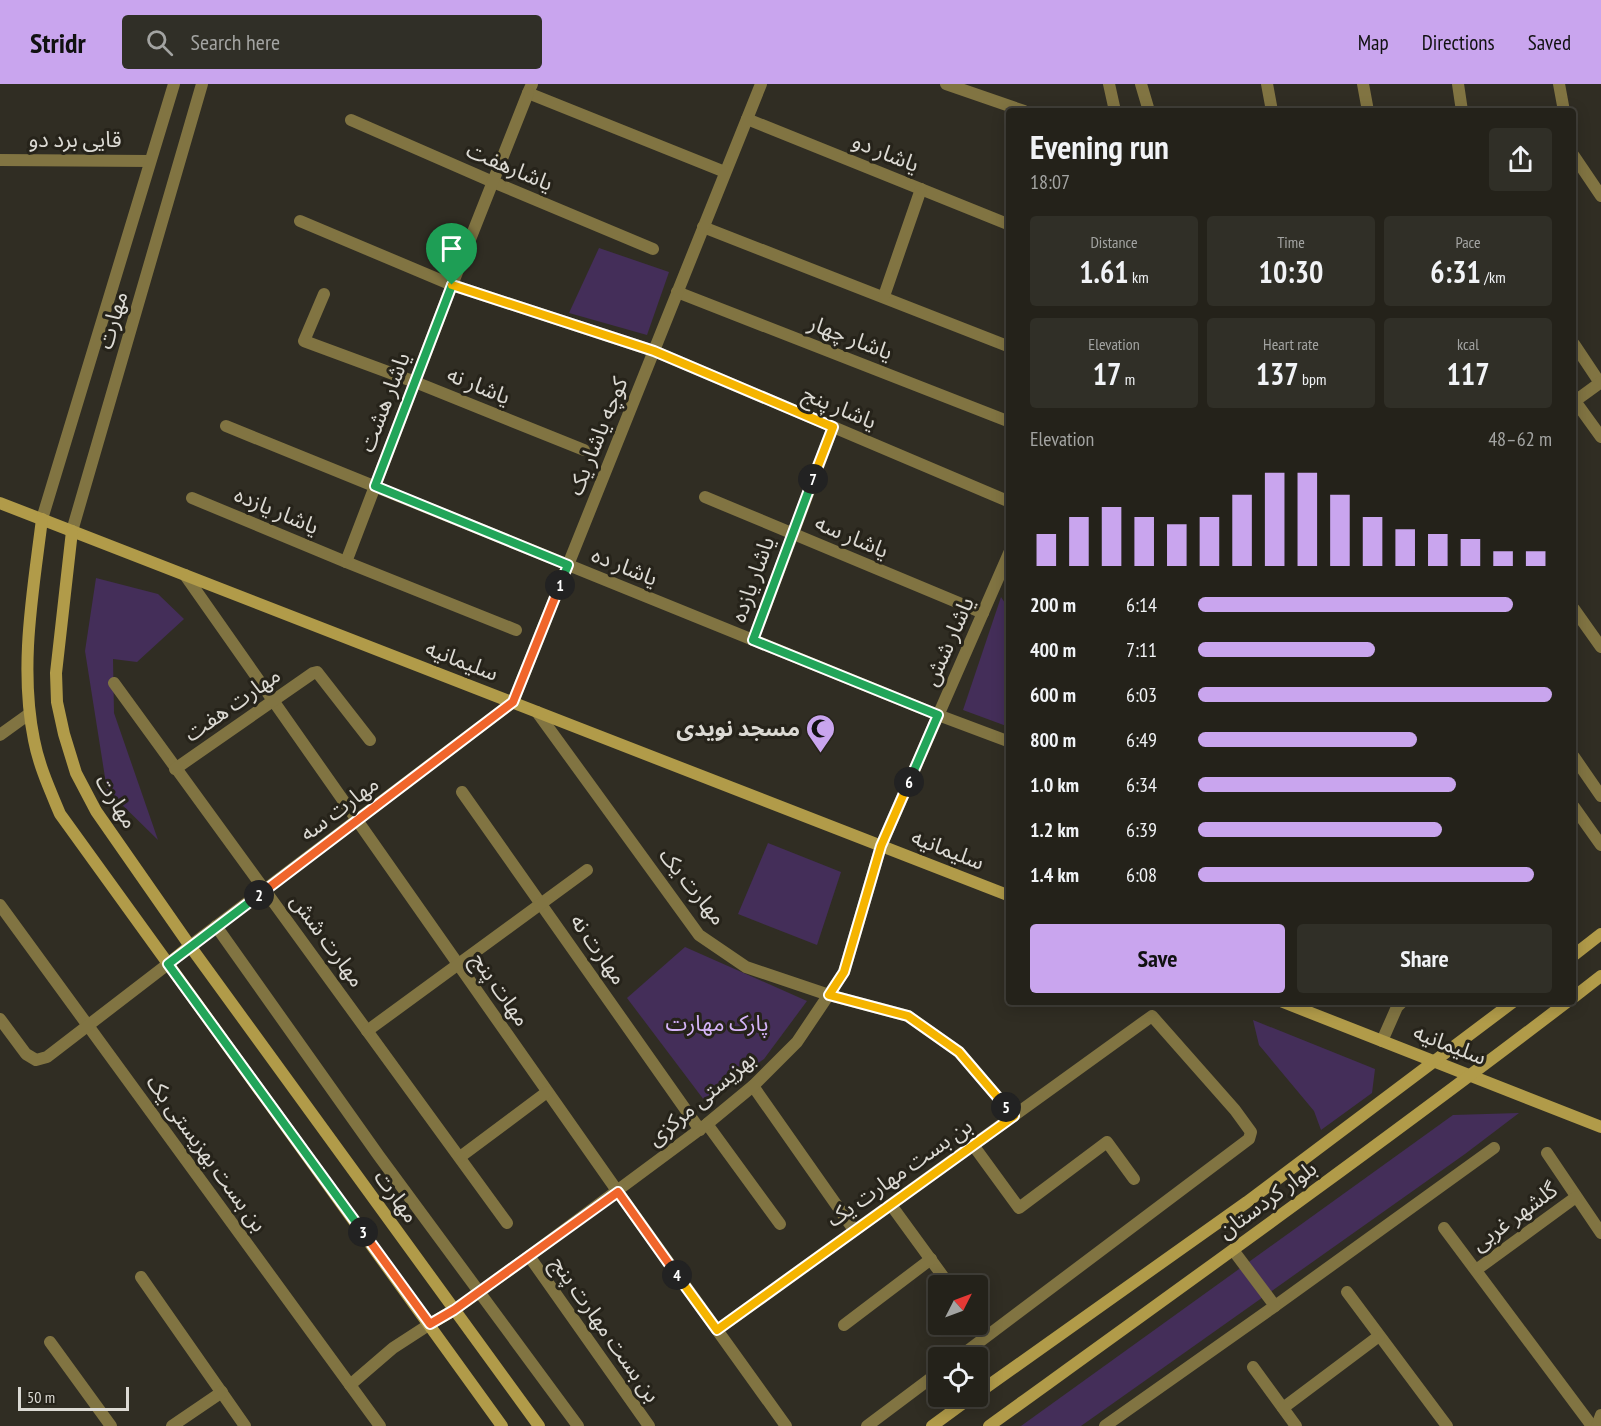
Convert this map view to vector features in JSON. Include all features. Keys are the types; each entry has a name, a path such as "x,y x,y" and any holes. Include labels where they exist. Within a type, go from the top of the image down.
{"main road":[{"name":"سلیمانیه","path":"0,503 1006,894"},
{"name":"مهارت","path":"42,519 30,622 27,674 29,714 40,762 60,814 502,1426"},
{"name":"مهارت","path":"72,531 56,673 57,702 76,773 96,811 190,946 539,1426"},
{"path":"1576,953 1601,934"},
{"path":"168,964 190,946"},
{"path":"1576,995 1601,976"},
{"name":"سلیمانیه","path":"1291,1005 1601,1127"},
{"name":"بلوار کردستان","path":"988,1386 1247,1202 1509,1005"},
{"name":"بلوار کردستان","path":"989,1426 1233,1250 1563,1005"},
{"path":"430,1324 454,1310"},
{"path":"932,1426 958,1407"}],"street":[{"name":"مهارت","path":"42,519 174,84"},
{"name":"مهارت","path":"72,531 201,84"},
{"name":"کوچه یاشار یک","path":"513,702 760,84"},
{"path":"946,84 1015,108"},
{"path":"1109,84 1114,108"},
{"path":"1141,84 1148,108"},
{"path":"1267,84 1271,108"},
{"path":"1363,84 1367,108"},
{"path":"1458,84 1462,108"},
{"path":"1559,84 1563,108"},
{"path":"452,285 530,88 725,172"},
{"name":"یاشار دو","path":"747,118 1006,223"},
{"name":"یاشارهفت","path":"351,120 653,249"},
{"path":"1576,159 1601,196"},
{"name":"قایی برد دو","path":"0,160 150,161"},
{"path":"884,296 921,189"},
{"path":"300,221 452,285 654,351"},
{"path":"703,227 1006,345"},
{"name":"یاشار هشت","path":"346,562 452,285"},
{"name":"یاشار چهار","path":"677,292 1006,420"},
{"name":"یاشار نه","path":"324,294 304,341 415,382 584,450"},
{"path":"1576,347 1601,383 1576,400"},
{"name":"یاشار پنج","path":"654,351 1006,500"},
{"path":"1576,404 1601,437"},
{"name":"یاشار ده","path":"226,426 1006,740"},
{"name":"یاشار یازده","path":"753,640 833,427"},
{"name":"یاشار سه","path":"705,497 983,613"},
{"name":"یاشار یازده","path":"192,498 346,562"},
{"name":"یاشار شش","path":"881,846 1006,559"},
{"path":"346,562 516,630"},
{"name":"مهات پنج","path":"185,574 547,1092 786,1426"},
{"path":"1576,612 1601,647"},
{"name":"مهارت هفت","path":"175,769 313,673 318,672 370,740"},
{"name":"مهارت شش","path":"114,683 507,1223"},
{"name":"مهارت سه","path":"190,946 513,702"},
{"name":"مهارت یک","path":"537,712 699,935 746,967 829,995 908,1016 959,1052 1014,1116"},
{"path":"0,735 29,714"},
{"path":"1576,760 1601,796"},
{"name":"مهارت نه","path":"462,792 703,1127 780,1224"},
{"path":"1576,810 1601,845"},
{"name":"بهزیستی مرکزی","path":"454,1310 618,1192 703,1127 753,1086 797,1042 844,972 881,846"},
{"path":"368,1030 587,870"},
{"name":"بن بست بهزیستی یک","path":"0,905 380,1426"},
{"path":"216,926 478,1292 578,1426"},
{"path":"0,1019 26,1054 36,1060 46,1057 168,964"},
{"path":"1308,1005 1314,1014"},
{"path":"1382,1041 1398,1005"},
{"name":"بن بست مهارت یک","path":"717,1330 1152,1016 1234,1110 1251,1132 1249,1139 973,1347"},
{"path":"753,1086 854,1230"},
{"path":"460,1157 547,1092"},
{"path":"973,1145 1018,1208 1107,1142 1134,1179"},
{"path":"1105,1426 1494,1148"},
{"path":"1547,1153 1601,1233"},
{"name":"گلشهر غربی","path":"1476,1270 1576,1197"},
{"path":"891,1205 942,1275"},
{"path":"1444,1228 1592,1426"},
{"path":"1233,1250 1275,1306"},
{"name":"بن بست مهارت پنج","path":"530,1256 649,1426"},
{"path":"844,1325 931,1259"},
{"path":"141,1277 245,1426"},
{"path":"1347,1292 1448,1426"},
{"path":"350,1385 393,1348 430,1324"},
{"path":"1283,1408 1379,1336"},
{"path":"50,1342 111,1426"},
{"path":"1253,1366 1296,1426"},
{"path":"867,1426 928,1380"},
{"path":"172,1426 222,1392"},
{"path":"1598,1426 1601,1415"}],"green space":[{"path":"599,248 669,272 647,335 569,313"},
{"path":"96,578 158,594 184,619 137,662 113,659 114,713 158,840 107,790 85,651"},
{"path":"1001,597 1006,604 1006,726 963,710"},
{"path":"768,843 841,872 817,945 738,914"},
{"name":"پارک مهارت","path":"685,947 807,1001 764,1059 704,1100 627,998"},
{"path":"1253,1020 1375,1069 1372,1093 1321,1130 1314,1111 1259,1045"},
{"path":"1519,1113 1465,1154 1081,1426 1021,1426 1453,1115"}],"place":[{"name":"مسجد نویدی","path":"821,754"}],"route":[{"path":"452,285 654,351 833,427 753,640 938,715 881,846 844,972 829,995 908,1016 959,1052 1014,1116 717,1330 618,1192 454,1310 430,1324 168,964 513,702 568,565 375,486 452,285"}]}
